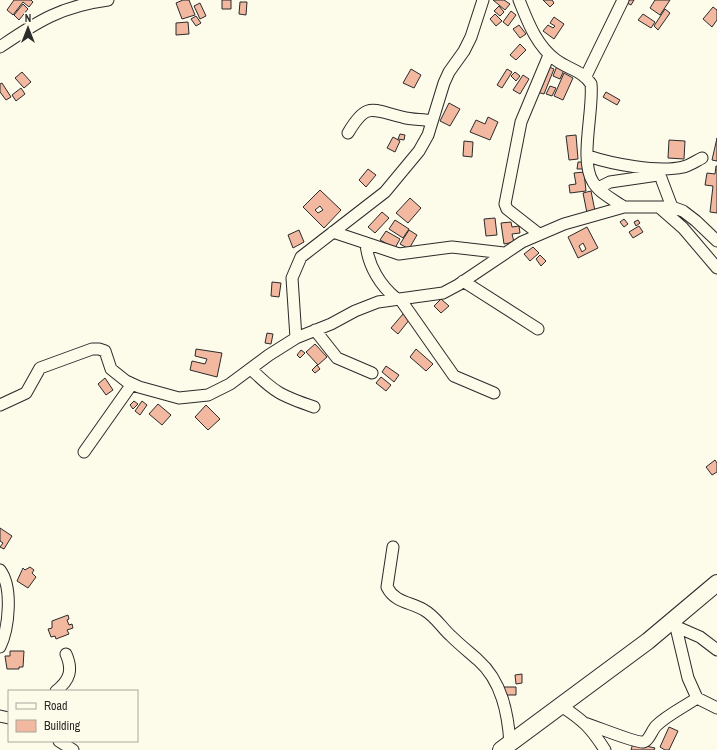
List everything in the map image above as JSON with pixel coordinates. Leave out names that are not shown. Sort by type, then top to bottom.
[{"type":"highway","points":[[506,747],[676,623],[717,582]]},
{"type":"street","points":[[0,47],[42,19],[53,14],[68,8],[108,0]]},
{"type":"street","points":[[296,338],[292,278],[301,257],[385,192],[409,165],[428,135],[444,83],[471,37],[482,0]]},
{"type":"street","points":[[519,0],[534,34],[544,50],[556,60],[586,76],[591,84],[592,91],[588,156],[592,182],[624,207]]},
{"type":"street","points":[[586,76],[623,0]]},
{"type":"street","points":[[539,234],[507,209],[505,204],[521,122],[549,55]]},
{"type":"street","points":[[348,133],[358,118],[368,111],[374,110],[385,111],[406,118],[432,121]]},
{"type":"street","points":[[588,156],[620,165],[656,168],[684,167],[702,158]]},
{"type":"street","points":[[598,188],[610,182],[658,175],[661,178],[672,207]]},
{"type":"street","points":[[0,405],[26,393],[40,368],[92,349],[100,349],[105,351],[111,369],[119,377],[132,384],[163,395],[179,398],[193,398],[208,395],[221,390],[296,338],[378,302],[443,293],[504,254],[539,234],[564,224],[624,207],[672,207],[683,211],[696,221],[717,242]]},
{"type":"street","points":[[659,207],[683,228],[717,268]]},
{"type":"street","points":[[333,232],[399,254],[452,246],[504,254]]},
{"type":"street","points":[[366,244],[367,255],[380,280],[388,292],[398,299],[454,376],[494,393]]},
{"type":"street","points":[[463,281],[538,329]]},
{"type":"street","points":[[315,330],[337,358],[372,373]]},
{"type":"street","points":[[251,369],[276,392],[286,398],[314,406]]},
{"type":"street","points":[[84,452],[132,384]]},
{"type":"street","points":[[393,547],[387,587],[390,593],[399,601],[423,610],[432,616],[488,672],[506,706],[506,747]]},
{"type":"street","points":[[0,570],[4,576],[8,593],[5,632],[0,647]]},
{"type":"street","points":[[676,623],[715,644]]},
{"type":"street","points":[[676,623],[688,678],[697,698],[717,708]]},
{"type":"street","points":[[57,690],[70,676],[70,664],[66,654]]},
{"type":"street","points":[[584,723],[632,740],[643,742],[647,740],[661,722],[697,698]]},
{"type":"street","points":[[561,706],[595,733],[605,750]]},
{"type":"street","points":[[61,742],[73,750]]},
{"type":"building","points":[[14,0],[31,0],[33,2],[29,7],[23,2],[13,15],[7,10]]},
{"type":"building","points":[[183,0],[189,0],[195,15],[182,19],[176,3]]},
{"type":"building","points":[[222,0],[231,0],[231,9],[222,9]]},
{"type":"building","points":[[493,0],[504,0],[510,4],[505,10]]},
{"type":"building","points":[[543,0],[552,0],[554,3],[550,7]]},
{"type":"building","points":[[629,0],[634,0],[631,5],[627,3]]},
{"type":"building","points":[[655,0],[670,0],[660,15],[650,8]]},
{"type":"building","points":[[240,2],[247,2],[246,15],[239,14]]},
{"type":"building","points":[[200,3],[206,16],[200,19],[194,6]]},
{"type":"building","points":[[23,4],[28,9],[19,20],[14,15]]},
{"type":"building","points":[[499,6],[504,12],[500,16],[494,11]]},
{"type":"building","points":[[713,7],[717,10],[717,20],[712,27],[703,19]]},
{"type":"building","points":[[665,9],[670,13],[658,30],[654,26]]},
{"type":"building","points":[[511,11],[516,15],[508,26],[503,22]]},
{"type":"building","points":[[495,14],[502,21],[496,26],[490,19]]},
{"type":"building","points":[[643,14],[655,22],[651,28],[638,20]]},
{"type":"building","points":[[196,16],[201,23],[196,26],[191,19]]},
{"type":"building","points":[[554,17],[564,24],[554,39],[543,31],[548,25],[553,28],[555,26],[550,23]]},
{"type":"building","points":[[188,22],[189,34],[176,35],[176,23]]},
{"type":"building","points":[[519,25],[526,34],[520,38],[513,29]]},
{"type":"building","points":[[520,44],[526,50],[516,60],[510,55]]},
{"type":"building","points":[[547,66],[554,69],[544,94],[537,92]]},
{"type":"building","points":[[557,66],[564,70],[560,79],[553,76]]},
{"type":"building","points":[[411,69],[421,75],[414,88],[403,83]]},
{"type":"building","points":[[507,69],[512,72],[502,88],[497,85]]},
{"type":"building","points":[[22,72],[31,82],[24,88],[15,78]]},
{"type":"building","points":[[515,72],[520,76],[516,81],[511,76]]},
{"type":"building","points":[[564,73],[573,78],[563,100],[554,96]]},
{"type":"building","points":[[523,75],[529,79],[520,94],[513,90]]},
{"type":"building","points":[[2,83],[11,97],[6,100],[0,92],[0,84]]},
{"type":"building","points":[[550,86],[556,88],[552,96],[546,94]]},
{"type":"building","points":[[21,88],[25,94],[16,101],[12,95]]},
{"type":"building","points":[[606,92],[620,100],[617,105],[603,97]]},
{"type":"building","points":[[449,103],[460,109],[450,126],[440,121]]},
{"type":"building","points":[[488,117],[498,122],[490,140],[470,132],[476,120],[485,124]]},
{"type":"building","points":[[400,134],[405,135],[404,140],[398,139]]},
{"type":"building","points":[[576,135],[578,159],[569,160],[566,136]]},
{"type":"building","points":[[393,137],[400,141],[395,152],[387,148]]},
{"type":"building","points":[[717,138],[717,161],[712,160]]},
{"type":"building","points":[[669,140],[685,141],[684,159],[668,158]]},
{"type":"building","points":[[464,141],[473,142],[472,157],[463,156]]},
{"type":"building","points":[[578,162],[583,162],[583,169],[577,169]]},
{"type":"building","points":[[716,166],[717,213],[710,212],[713,186],[705,185],[707,173],[715,174]]},
{"type":"building","points":[[368,169],[376,175],[366,187],[359,180]]},
{"type":"building","points":[[584,172],[586,191],[570,193],[569,185],[576,184],[574,173]]},
{"type":"building","points":[[320,190],[341,210],[324,228],[303,207]],"holes":[[[320,206],[323,210],[318,213],[315,210]]]},
{"type":"building","points":[[591,191],[595,211],[587,213],[583,193]]},
{"type":"building","points":[[410,198],[421,208],[408,223],[396,213]]},
{"type":"building","points":[[382,212],[389,218],[375,233],[368,227]]},
{"type":"building","points":[[495,218],[497,235],[486,236],[484,219]]},
{"type":"building","points":[[624,219],[628,224],[624,227],[620,222]]},
{"type":"building","points":[[395,220],[409,229],[403,238],[389,229]]},
{"type":"building","points":[[638,220],[640,223],[636,226],[634,222]]},
{"type":"building","points":[[511,222],[512,227],[519,226],[520,233],[512,234],[514,242],[504,244],[501,223]]},
{"type":"building","points":[[639,226],[643,232],[633,238],[629,232]]},
{"type":"building","points":[[587,227],[598,248],[578,258],[568,237]],"holes":[[[583,243],[586,249],[582,252],[579,246]]]},
{"type":"building","points":[[299,230],[304,242],[293,248],[288,235]]},
{"type":"building","points":[[409,230],[417,235],[409,249],[400,244]]},
{"type":"building","points":[[386,231],[400,239],[395,248],[380,240]]},
{"type":"building","points":[[533,247],[539,253],[530,261],[524,254]]},
{"type":"building","points":[[540,255],[546,261],[541,266],[536,259]]},
{"type":"building","points":[[272,282],[281,283],[279,297],[271,296]]},
{"type":"building","points":[[441,299],[449,306],[441,313],[434,306]]},
{"type":"building","points":[[403,314],[410,319],[398,334],[391,328]]},
{"type":"building","points":[[267,333],[273,334],[271,344],[265,343]]},
{"type":"building","points":[[315,344],[327,357],[318,365],[306,352]]},
{"type":"building","points":[[196,349],[222,353],[217,377],[190,370],[192,361],[205,364],[207,359],[195,356]]},
{"type":"building","points":[[416,349],[433,364],[426,371],[410,357]]},
{"type":"building","points":[[301,350],[305,353],[300,358],[297,355]]},
{"type":"building","points":[[317,365],[320,369],[315,373],[312,370]]},
{"type":"building","points":[[386,366],[399,375],[394,382],[382,372]]},
{"type":"building","points":[[381,377],[391,385],[386,391],[376,383]]},
{"type":"building","points":[[105,378],[113,390],[106,395],[98,384]]},
{"type":"building","points":[[134,401],[138,404],[133,409],[130,405]]},
{"type":"building","points":[[142,401],[147,405],[140,415],[135,411]]},
{"type":"building","points":[[158,404],[171,415],[162,425],[149,414]]},
{"type":"building","points":[[206,405],[220,419],[208,430],[195,417]]},
{"type":"building","points":[[715,460],[717,463],[717,472],[712,475],[706,467]]},
{"type":"building","points":[[0,528],[12,536],[4,549],[0,547],[3,543],[0,541]]},
{"type":"building","points":[[30,567],[34,570],[32,573],[36,577],[28,588],[17,581],[23,568],[25,570]]},
{"type":"building","points":[[68,615],[69,619],[67,620],[69,625],[72,624],[73,628],[67,630],[69,634],[56,639],[55,636],[51,637],[48,629],[52,628],[52,621]]},
{"type":"building","points":[[10,651],[24,651],[23,667],[19,667],[19,669],[7,669],[5,656],[10,656]]},
{"type":"building","points":[[522,674],[522,683],[516,684],[515,675]]},
{"type":"building","points":[[504,687],[516,687],[516,695],[504,695]]},
{"type":"building","points":[[669,727],[678,731],[669,750],[665,750],[660,747]]},
{"type":"building","points":[[633,743],[655,748],[654,750],[631,750]]}]
